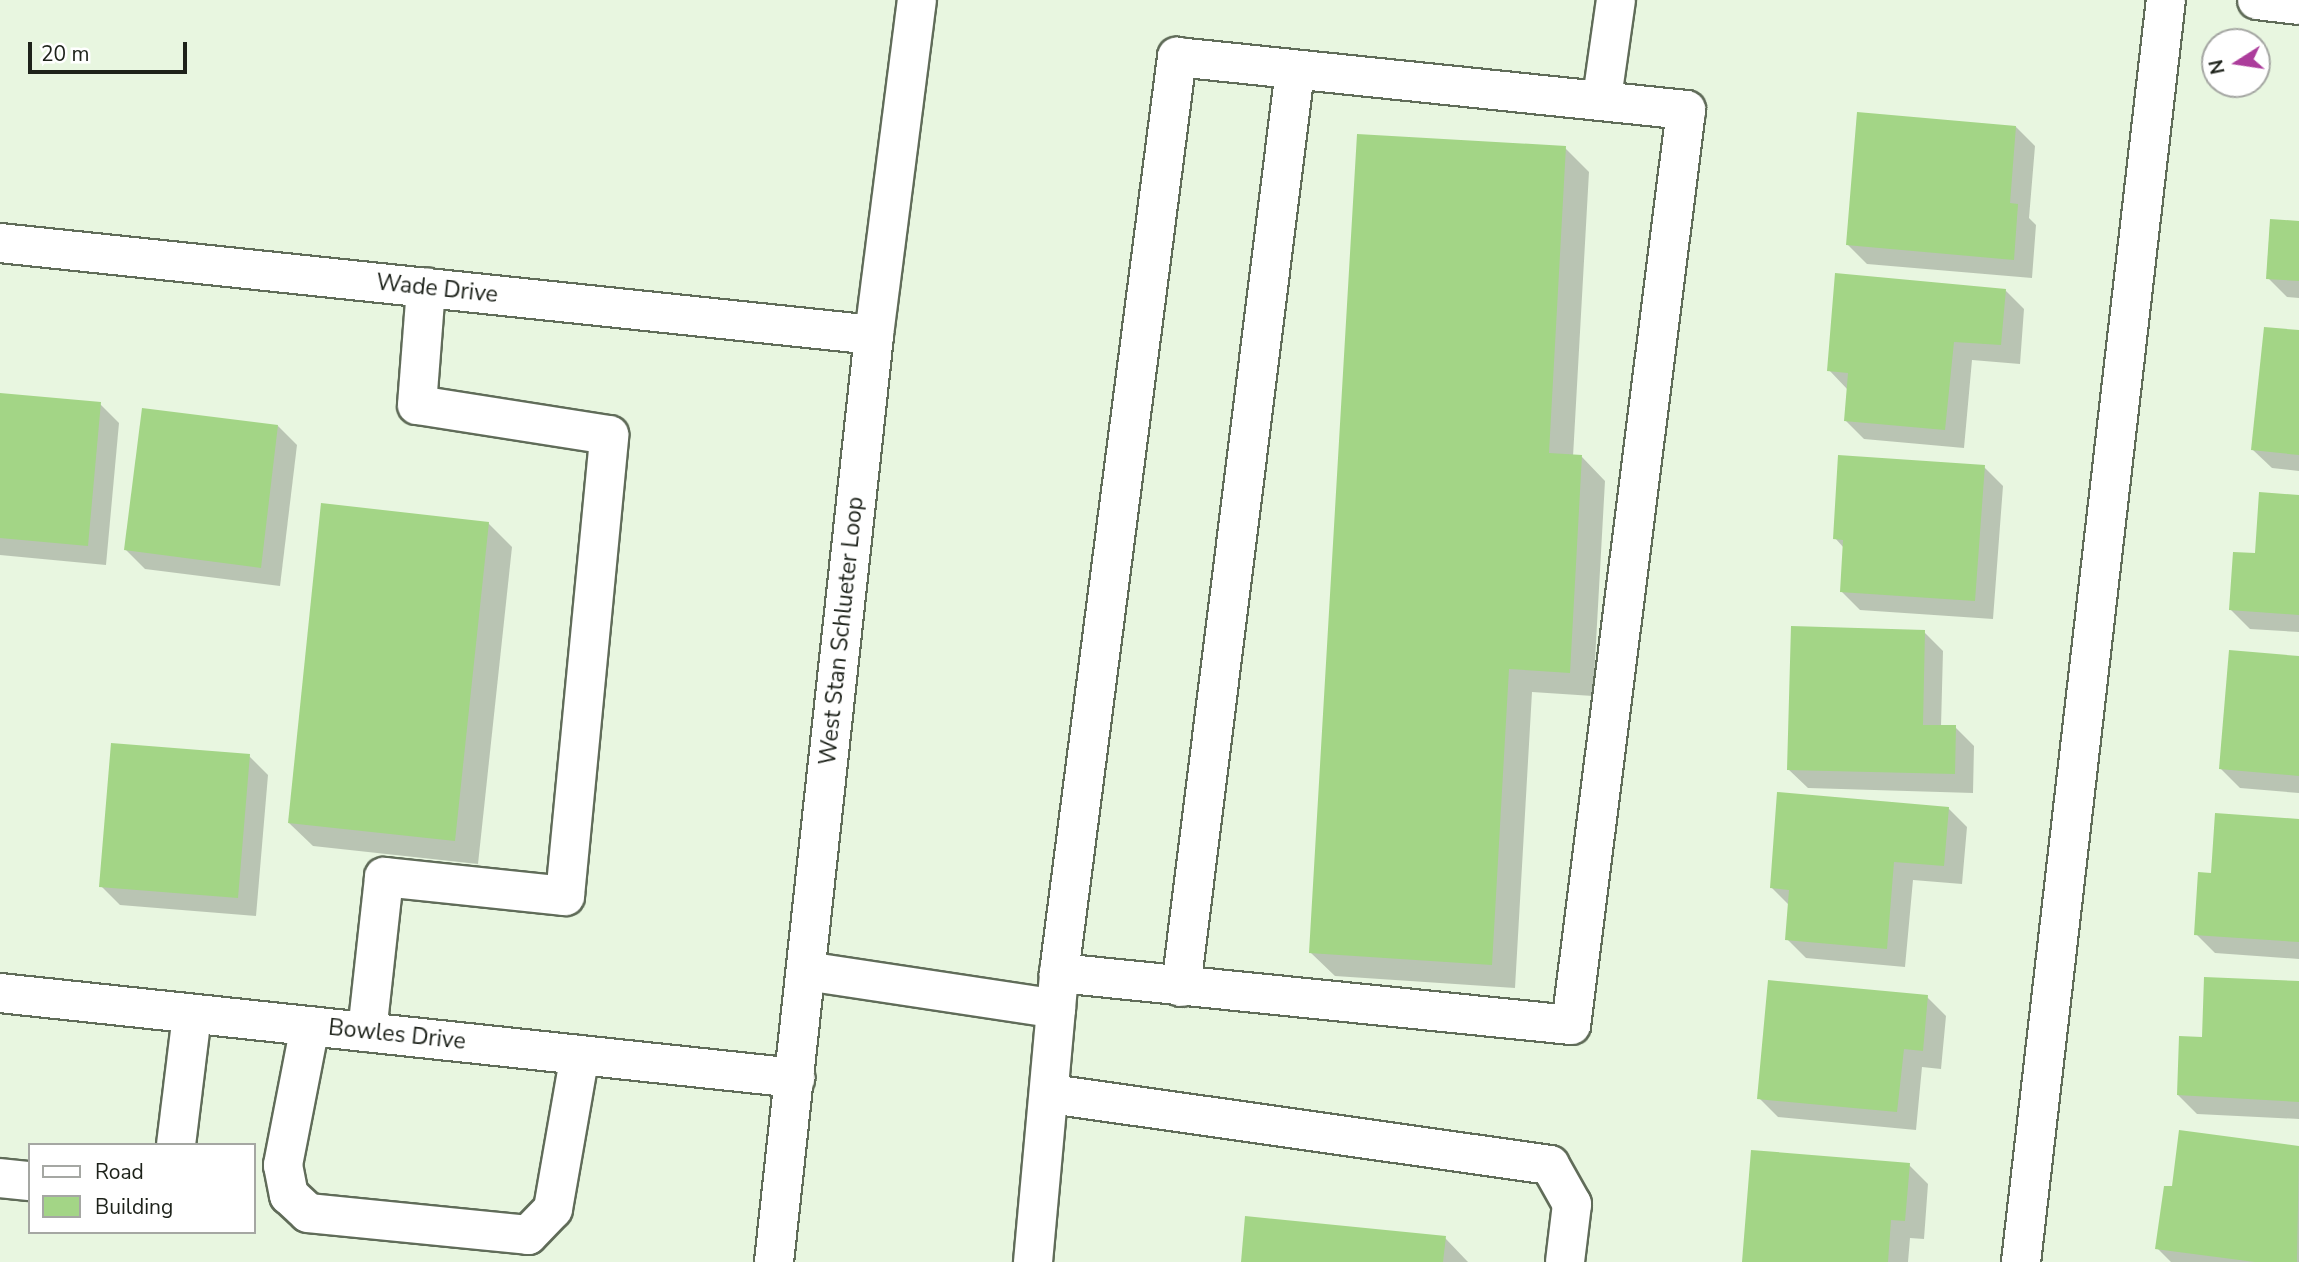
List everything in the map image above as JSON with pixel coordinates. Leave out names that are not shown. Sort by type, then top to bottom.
[{"type":"street","name":"West Stan Schlueter Loop","points":[[774,1262],[874,334],[917,0]]},
{"type":"street","points":[[1602,98],[1616,0]]},
{"type":"street","points":[[2021,1262],[2166,0]]},
{"type":"street","points":[[2257,0],[2299,5]]},
{"type":"street","points":[[806,971],[1057,991],[1181,987],[1571,1024],[1686,110],[1602,98],[1177,57],[1057,991],[1051,1094],[1033,1262]]},
{"type":"street","points":[[1181,987],[1295,69]]},
{"type":"street","name":"Wade Drive","points":[[0,243],[874,334]]},
{"type":"street","points":[[367,1031],[384,877],[565,896],[609,435],[417,405],[426,287]]},
{"type":"street","name":"Bowles Drive","points":[[0,993],[794,1077]]},
{"type":"street","points":[[176,1143],[192,1014]]},
{"type":"street","points":[[310,1026],[283,1165],[289,1195],[308,1213],[528,1236],[553,1209],[580,1055]]},
{"type":"street","points":[[1051,1094],[1550,1165],[1572,1204],[1565,1262]]},
{"type":"street","points":[[0,1178],[28,1181]]},
{"type":"building","points":[[1857,112],[2016,126],[2010,203],[2018,204],[2014,260],[1846,245]]},
{"type":"building","points":[[1357,134],[1566,146],[1549,453],[1582,455],[1570,673],[1509,669],[1492,965],[1309,953]]},
{"type":"building","points":[[2270,219],[2299,221],[2299,281],[2266,279]]},
{"type":"building","points":[[1835,273],[2006,289],[2001,345],[1954,342],[1945,430],[1844,421],[1848,373],[1827,371]]},
{"type":"building","points":[[2264,327],[2299,330],[2299,455],[2251,450]]},
{"type":"building","points":[[0,393],[101,402],[88,546],[0,538]]},
{"type":"building","points":[[142,408],[278,425],[261,568],[124,550]]},
{"type":"building","points":[[1838,455],[1985,465],[1975,601],[1840,592],[1843,540],[1833,539]]},
{"type":"building","points":[[2259,492],[2299,495],[2299,615],[2229,610],[2233,552],[2255,553]]},
{"type":"building","points":[[321,503],[489,522],[455,841],[288,823]]},
{"type":"building","points":[[1791,626],[1925,630],[1923,725],[1956,725],[1955,774],[1787,770]]},
{"type":"building","points":[[2229,650],[2299,656],[2299,776],[2219,769]]},
{"type":"building","points":[[111,743],[250,754],[238,898],[99,887]]},
{"type":"building","points":[[1777,792],[1949,807],[1944,866],[1894,862],[1887,949],[1785,940],[1789,890],[1770,888]]},
{"type":"building","points":[[2215,813],[2299,819],[2299,942],[2194,935],[2198,872],[2211,873]]},
{"type":"building","points":[[2204,977],[2299,981],[2299,1102],[2177,1095],[2179,1036],[2202,1037]]},
{"type":"building","points":[[1768,980],[1928,995],[1923,1051],[1904,1049],[1897,1112],[1757,1099]]},
{"type":"building","points":[[2179,1130],[2299,1146],[2297,1262],[2255,1262],[2155,1249],[2164,1186],[2172,1186]]},
{"type":"building","points":[[1751,1150],[1910,1163],[1905,1221],[1891,1220],[1888,1262],[1742,1262]]},
{"type":"building","points":[[1245,1216],[1446,1236],[1443,1262],[1241,1262]]}]
